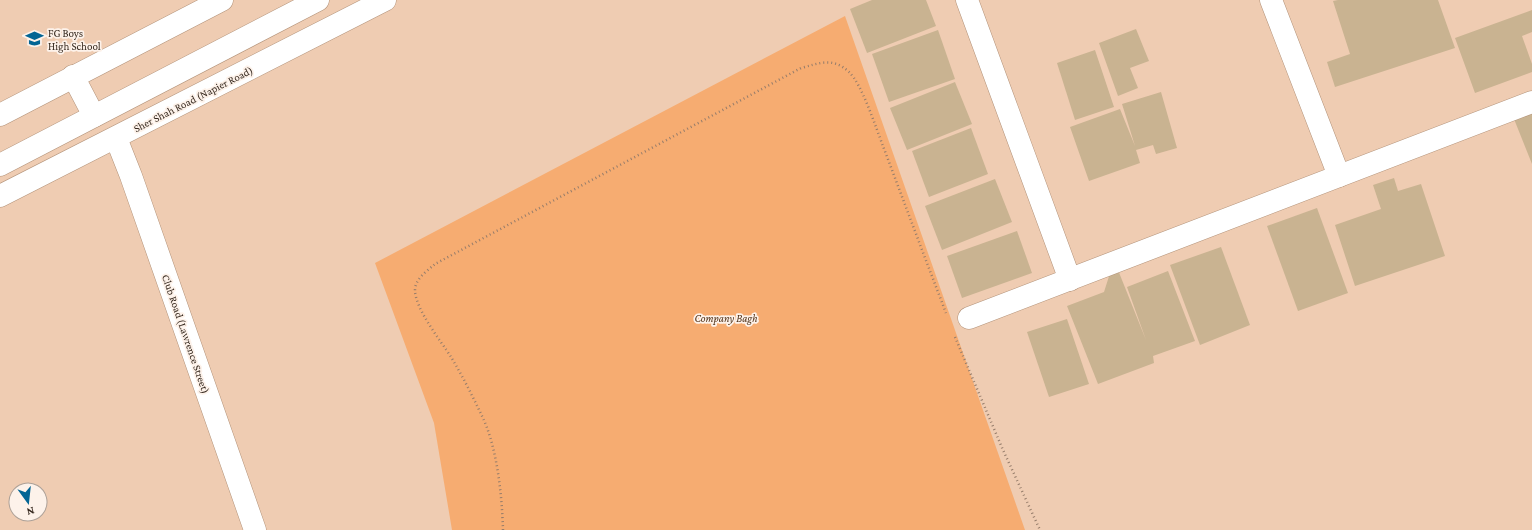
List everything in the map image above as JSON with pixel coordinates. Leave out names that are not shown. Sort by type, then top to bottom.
[{"type":"street","points":[[0,115],[222,0]]},
{"type":"street","points":[[0,165],[318,0]]},
{"type":"street","name":"Sher Shah Road (Napier Road)","points":[[0,196],[385,0]]},
{"type":"street","points":[[967,0],[1070,280]]},
{"type":"street","points":[[1271,0],[1339,176]]},
{"type":"street","points":[[73,76],[94,116]]},
{"type":"street","points":[[959,319],[1070,280],[1532,102]]},
{"type":"street","name":"Club Road (Lawrence Street)","points":[[116,138],[132,176],[255,530]]},
{"type":"path","points":[[503,530],[503,512],[495,455],[482,415],[451,357],[426,320],[415,290],[420,277],[435,264],[801,68],[821,62],[836,63],[850,72],[858,85],[959,319]]},
{"type":"path","points":[[955,335],[1003,450],[1040,530]]},
{"type":"green space","name":"Company Bagh","points":[[845,16],[1025,530],[452,530],[434,423],[375,263]]},
{"type":"building","points":[[872,0],[926,0],[936,26],[867,53],[850,9]]},
{"type":"building","points":[[1438,0],[1455,48],[1335,87],[1327,62],[1350,54],[1333,1]]},
{"type":"building","points":[[1532,10],[1532,32],[1522,36],[1532,64],[1532,72],[1475,93],[1455,38]]},
{"type":"building","points":[[1136,29],[1149,61],[1130,68],[1138,88],[1118,96],[1099,43]]},
{"type":"building","points":[[938,30],[955,79],[889,102],[872,54]]},
{"type":"building","points":[[1095,50],[1114,107],[1075,120],[1057,63]]},
{"type":"building","points":[[955,82],[972,124],[907,150],[890,108]]},
{"type":"building","points":[[1161,92],[1177,148],[1156,154],[1153,145],[1136,150],[1140,163],[1089,181],[1070,127],[1120,109],[1135,146],[1122,104]]},
{"type":"building","points":[[1532,112],[1532,164],[1514,119]]},
{"type":"building","points":[[971,128],[988,174],[929,197],[912,151]]},
{"type":"building","points":[[1394,178],[1398,191],[1421,184],[1445,256],[1355,286],[1335,225],[1381,209],[1373,185]]},
{"type":"building","points":[[995,179],[1012,222],[942,250],[925,206]]},
{"type":"building","points":[[1317,208],[1348,293],[1298,311],[1267,226]]},
{"type":"building","points":[[1017,231],[1032,273],[962,298],[947,256]]},
{"type":"building","points":[[1221,247],[1250,325],[1200,345],[1170,265]]},
{"type":"building","points":[[1111,270],[1118,270],[1146,340],[1127,287],[1168,271],[1195,341],[1153,356],[1154,363],[1098,384],[1067,306],[1104,292]]},
{"type":"building","points":[[1067,319],[1089,384],[1049,397],[1027,332]]},
{"type":"place","name":"FG Boys High School","points":[[35,39]]}]
